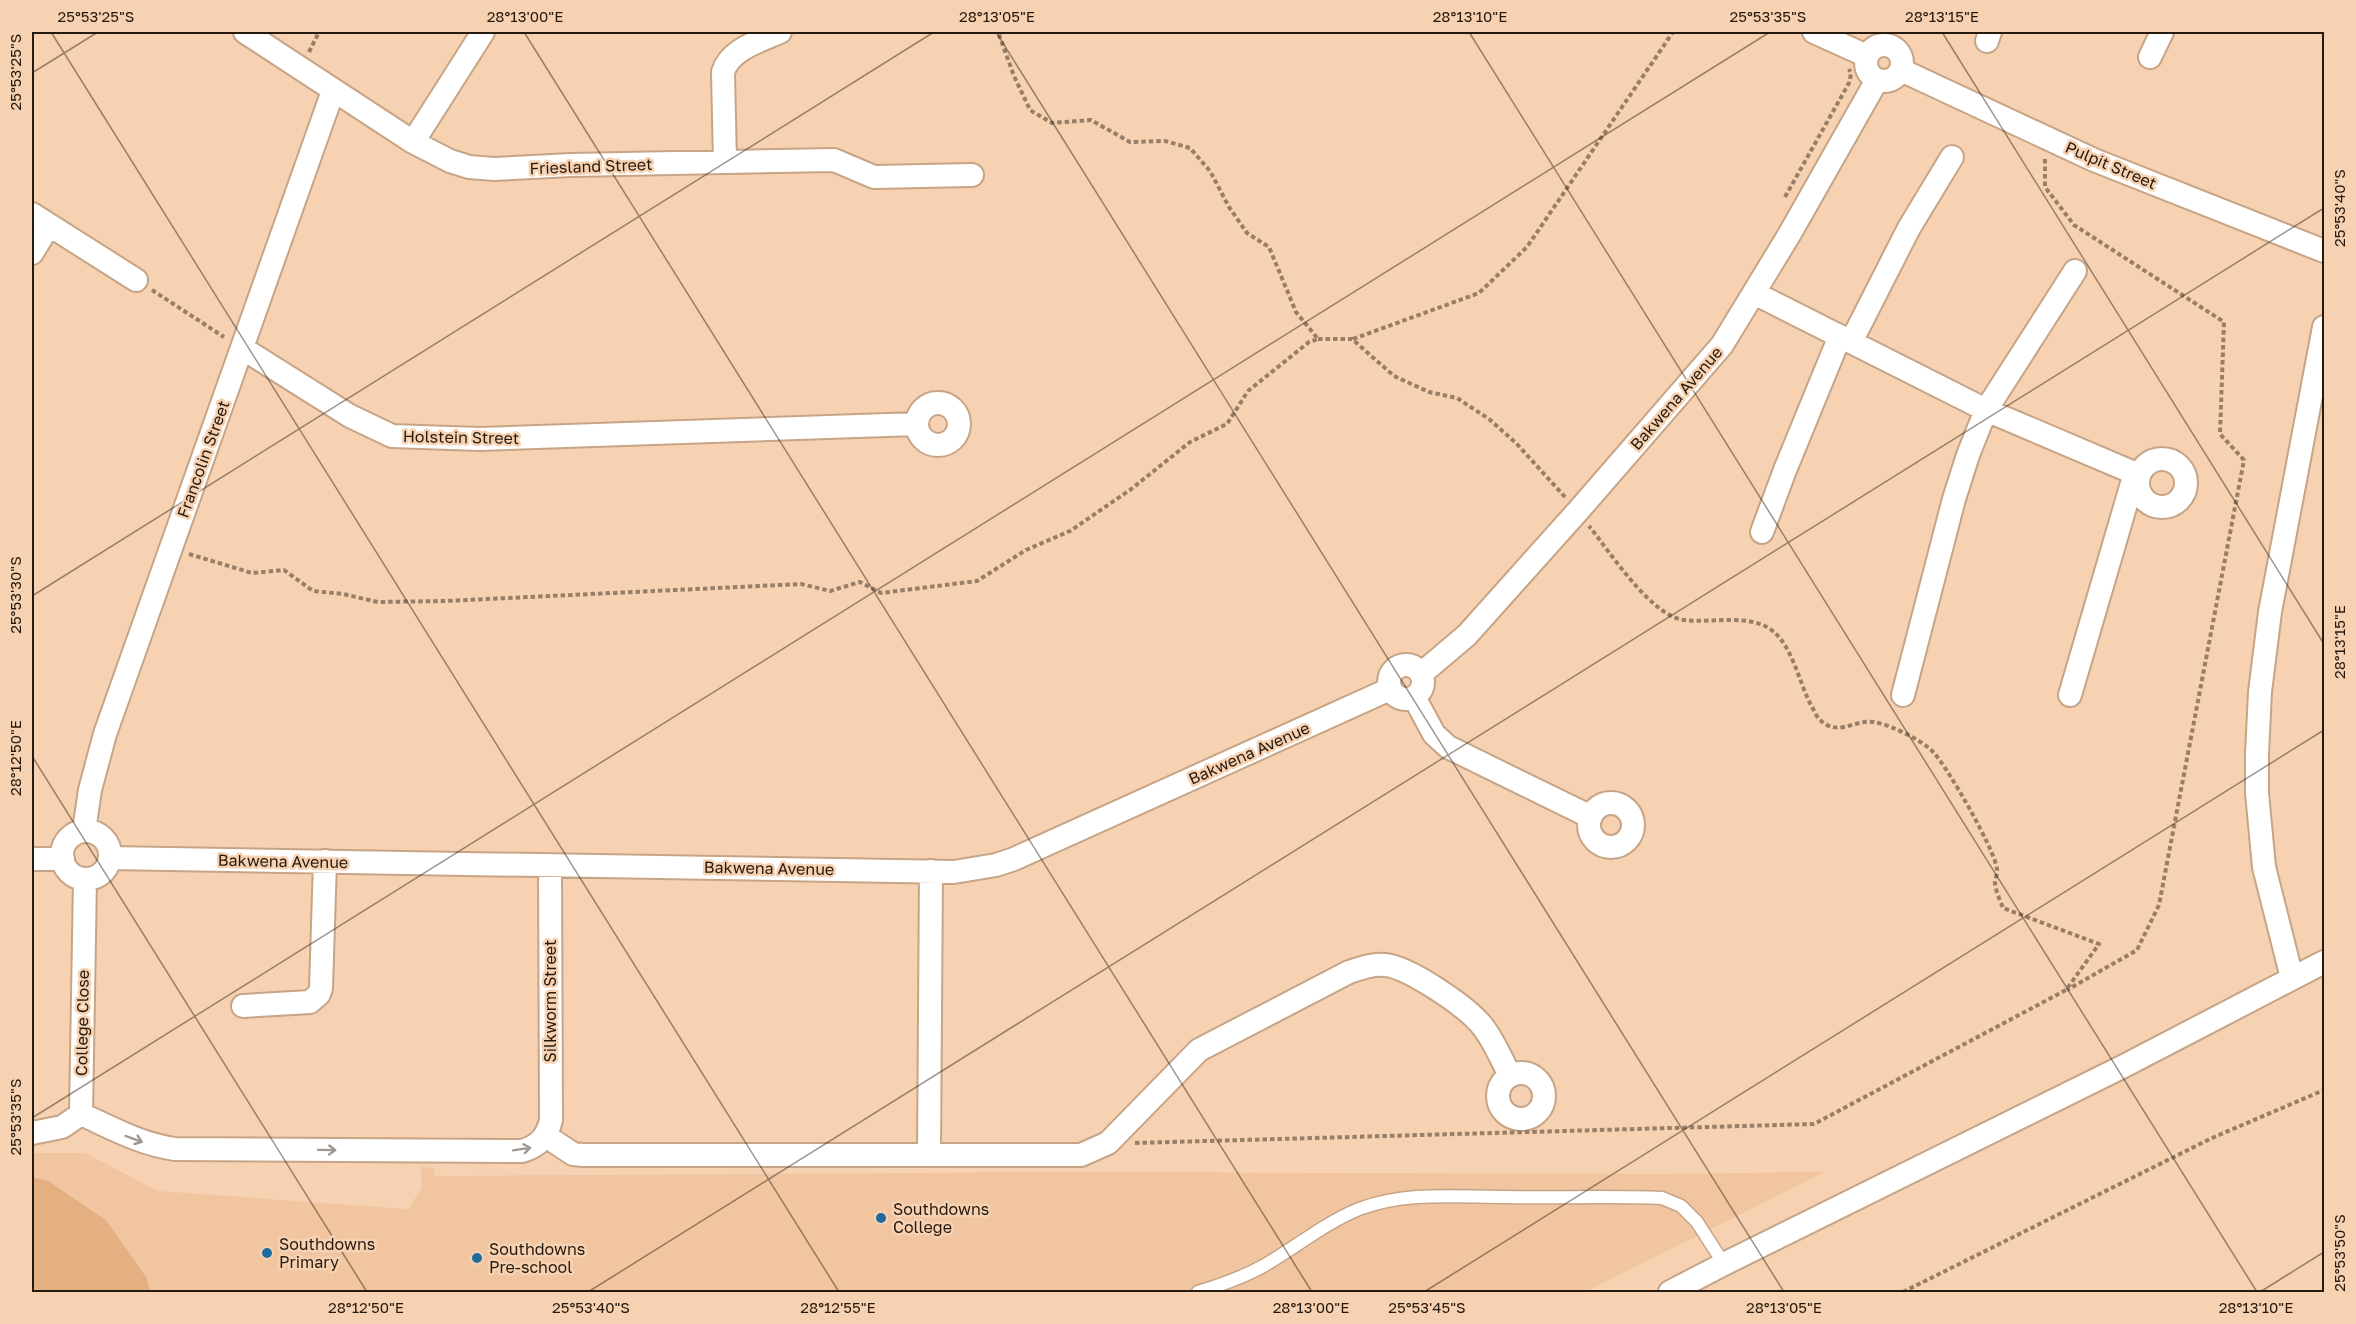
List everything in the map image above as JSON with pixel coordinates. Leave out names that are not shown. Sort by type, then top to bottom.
[{"type":"street","name":"Friesland Street","points":[[245,32],[413,141],[450,161],[469,167],[494,169],[571,165],[834,160],[874,177],[972,175]]},
{"type":"street","points":[[413,141],[483,32]]},
{"type":"street","points":[[725,162],[723,72],[725,66],[733,55],[780,32]]},
{"type":"street","points":[[1814,32],[1870,49],[1891,46],[1899,52],[1902,61],[1901,70],[1891,80],[1877,80],[1867,70],[1870,49]]},
{"type":"street","points":[[2151,57],[2162,32]]},
{"type":"street","name":"Pulpit Street","points":[[1901,70],[2104,164],[2325,251]]},
{"type":"street","name":"Bakwena Avenue","points":[[1421,674],[1467,635],[1571,503],[1722,345],[1877,80]]},
{"type":"street","name":"Francolin Street","points":[[84,831],[90,790],[105,734],[333,91]]},
{"type":"street","points":[[1762,532],[1785,470],[1846,339],[1952,157]]},
{"type":"street","points":[[32,253],[40,220],[136,280]]},
{"type":"street","points":[[1903,695],[1954,499],[1986,410],[2075,271]]},
{"type":"street","points":[[1754,293],[1986,410],[2137,474],[2070,695]]},
{"type":"street","points":[[2292,978],[2264,867],[2257,793],[2260,692],[2270,612],[2325,327]]},
{"type":"street","name":"Holstein Street","points":[[242,348],[350,416],[392,436],[479,439],[917,424]]},
{"type":"street","points":[[1409,665],[1421,674],[1422,687],[1414,697],[1401,698],[1390,690],[1389,678],[1396,667],[1409,665]]},
{"type":"street","name":"Bakwena Avenue","points":[[110,858],[931,872],[978,869],[1014,859],[1390,690]]},
{"type":"street","points":[[1414,697],[1434,734],[1448,747],[1591,817]]},
{"type":"street","points":[[84,831],[91,831],[102,837],[109,848],[110,858],[103,872],[85,879],[73,875],[63,859],[68,840],[78,832],[84,831]]},
{"type":"street","points":[[32,859],[63,859]]},
{"type":"street","points":[[243,1006],[310,1002],[319,994],[325,861]]},
{"type":"street","name":"Silkworm Street","points":[[546,1136],[551,1120],[550,865]]},
{"type":"street","points":[[929,1155],[931,872]]},
{"type":"street","name":"College Close","points":[[81,1114],[85,879]]},
{"type":"street","points":[[1670,1293],[2124,1066],[2325,962]]},
{"type":"street","points":[[32,1133],[62,1127],[81,1114],[134,1140],[175,1149],[522,1151],[535,1146],[546,1136],[573,1154],[583,1155],[1081,1155],[1108,1143],[1199,1050],[1349,972],[1371,965],[1386,965],[1413,973],[1471,1015],[1487,1032],[1510,1076]]},
{"type":"lane","points":[[1198,1293],[1237,1279],[1265,1265],[1331,1223],[1357,1210],[1403,1197],[1662,1198],[1681,1206],[1697,1222],[1724,1264]]},
{"type":"path","points":[[1318,339],[1352,339],[1479,294],[1527,247],[1673,32]]},
{"type":"path","points":[[1783,201],[1849,83],[1851,74],[1870,49]]},
{"type":"path","points":[[1108,1143],[1814,1124],[2138,950],[2159,905],[2244,460],[2220,434],[2224,322],[2074,225],[2045,187],[2046,137]]},
{"type":"path","points":[[136,280],[242,348]]},
{"type":"path","points":[[1352,339],[1394,376],[1429,392],[1457,398],[1489,419],[1516,443],[1571,503],[1659,610],[1681,620],[1748,621],[1766,627],[1784,641],[1802,690],[1819,718],[1832,727],[1846,729],[1861,723],[1873,722],[1924,744],[1934,752],[1985,838],[1997,868],[1995,884],[2003,908],[2099,944],[2066,990]]},
{"type":"path","points":[[1570,488],[1571,503]]},
{"type":"path","points":[[1904,1293],[2212,1138],[2325,1090]]},
{"type":"shaded area","name":"Southdowns College","points":[[32,1153],[85,1153],[158,1191],[408,1209],[422,1188],[421,1167],[433,1168],[435,1176],[1077,1172],[1661,1174],[1825,1172],[1585,1292],[32,1292]]},
{"type":"shaded area","points":[[32,1177],[48,1181],[106,1220],[146,1277],[150,1292],[32,1292]]},
{"type":"place","name":"Southdowns College","points":[[881,1218]]},
{"type":"place","name":"Southdowns Primary","points":[[267,1253]]},
{"type":"place","name":"Southdowns Pre-school","points":[[477,1258]]}]
